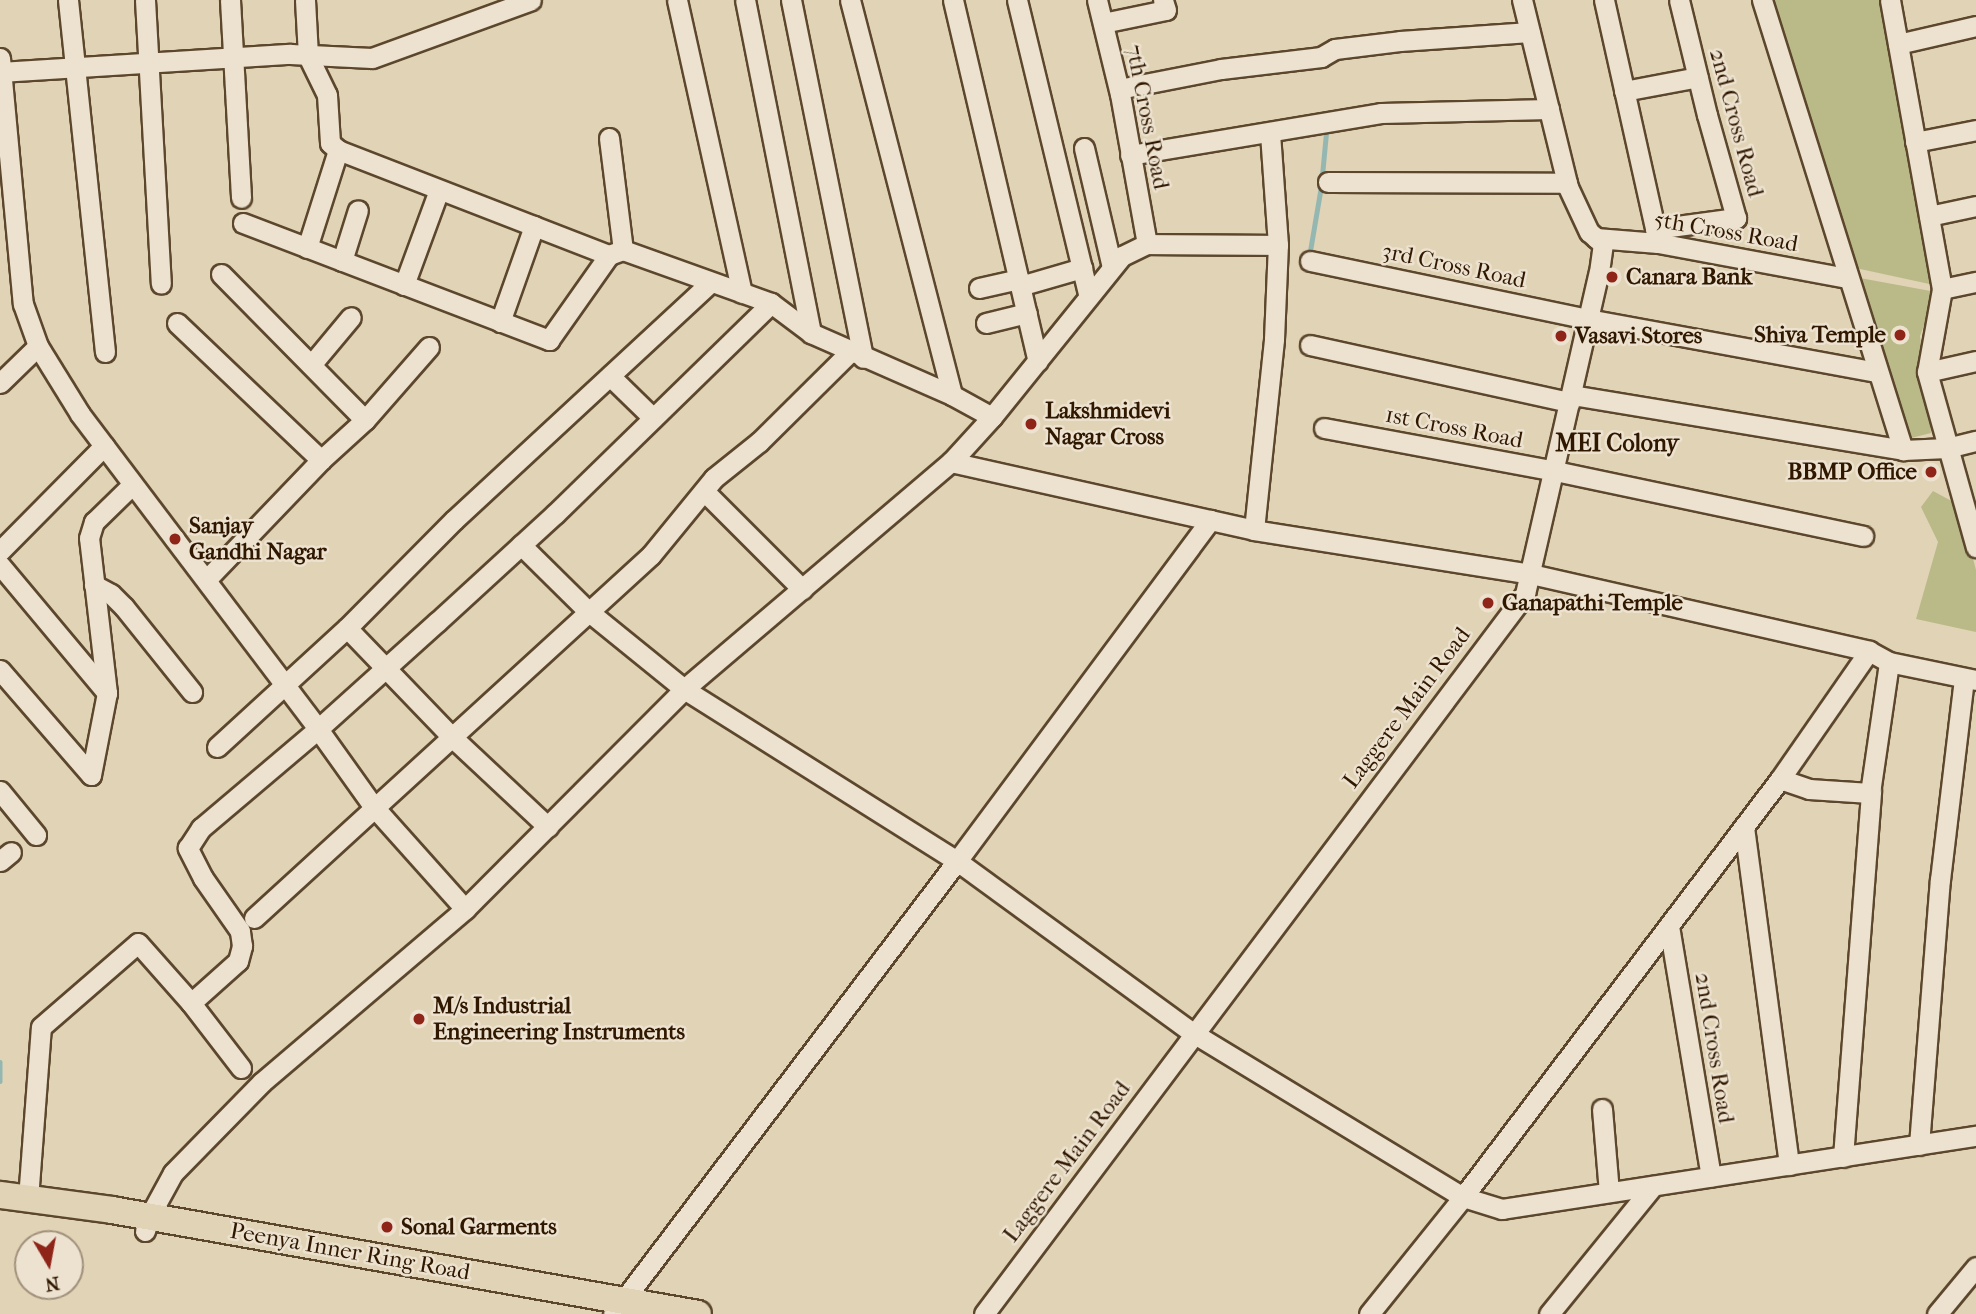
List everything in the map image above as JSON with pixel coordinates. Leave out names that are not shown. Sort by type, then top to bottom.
[{"type":"main road","name":"Peenya Inner Ring Road","points":[[0,1195],[618,1310],[698,1314]]},
{"type":"main road","name":"Peenya Inner Ring Road","points":[[0,1212],[147,1224]]},
{"type":"street","points":[[68,0],[105,352]]},
{"type":"street","points":[[145,0],[161,284]]},
{"type":"street","points":[[230,0],[241,198]]},
{"type":"street","points":[[305,0],[309,56],[327,95],[330,143],[338,150],[534,226],[771,303],[811,333],[992,416]]},
{"type":"street","points":[[465,909],[373,806],[318,729],[80,415],[38,346],[23,304],[8,237],[1,67],[74,68],[234,57],[372,58],[488,8],[531,0]]},
{"type":"street","points":[[677,0],[742,293]]},
{"type":"street","points":[[745,0],[811,333]]},
{"type":"street","points":[[791,0],[857,355]]},
{"type":"street","points":[[850,0],[951,395]]},
{"type":"street","points":[[953,0],[1038,361]]},
{"type":"street","points":[[1017,0],[1088,294]]},
{"type":"street","name":"7th Cross Road","points":[[1097,0],[1119,89],[1147,244]]},
{"type":"street","points":[[1103,23],[1166,10],[1163,0]]},
{"type":"street","name":"Laggere Main Road","points":[[984,1314],[1193,1032],[1525,594],[1555,471],[1603,244],[1589,232],[1567,183],[1522,0]]},
{"type":"street","points":[[1604,0],[1656,236]]},
{"type":"street","name":"2nd Cross Road","points":[[1656,236],[1736,218],[1679,0]]},
{"type":"street","points":[[1762,0],[1903,450]]},
{"type":"street","points":[[1890,0],[1942,289],[1927,372],[1975,543]]},
{"type":"street","points":[[1898,44],[1976,26]]},
{"type":"street","points":[[1119,89],[1221,69],[1321,57],[1335,49],[1400,41],[1530,32]]},
{"type":"street","points":[[1624,91],[1698,77]]},
{"type":"street","points":[[1130,155],[1270,134],[1381,113],[1549,109]]},
{"type":"street","points":[[1915,142],[1976,130]]},
{"type":"street","points":[[1254,530],[1274,339],[1278,245],[1270,134]]},
{"type":"street","points":[[243,223],[548,340],[616,253],[609,138]]},
{"type":"street","points":[[1084,148],[1112,267]]},
{"type":"street","points":[[307,248],[338,150]]},
{"type":"street","points":[[1328,182],[1567,183]]},
{"type":"street","points":[[404,285],[439,190]]},
{"type":"street","points":[[1929,216],[1976,206]]},
{"type":"street","points":[[342,261],[358,210]]},
{"type":"street","points":[[500,322],[534,226]]},
{"type":"street","name":"5th Cross Road","points":[[1596,238],[1656,236],[1847,278]]},
{"type":"street","points":[[147,1224],[173,1172],[262,1082],[465,909],[684,689],[951,462],[1038,361],[1088,294],[1122,256],[1147,244],[1278,245]]},
{"type":"street","name":"3rd Cross Road","points":[[1310,261],[1588,320],[1877,372]]},
{"type":"street","points":[[979,288],[1082,268]]},
{"type":"street","points":[[221,274],[365,420]]},
{"type":"street","points":[[1942,289],[1976,282]]},
{"type":"street","points":[[217,747],[347,628],[454,520],[710,283]]},
{"type":"street","points":[[191,1003],[238,961],[242,946],[240,932],[203,878],[188,848],[201,828],[318,729],[521,545],[771,303]]},
{"type":"street","points":[[986,323],[1027,313]]},
{"type":"street","points":[[311,365],[351,317]]},
{"type":"street","points":[[177,323],[321,460]]},
{"type":"street","points":[[1310,345],[1571,398],[1903,450],[1947,449],[1976,441]]},
{"type":"street","points":[[0,383],[38,346]]},
{"type":"street","points":[[205,580],[321,460],[365,420],[429,347]]},
{"type":"street","points":[[254,918],[373,806],[453,738],[651,555],[714,478],[759,443],[857,355]]},
{"type":"street","points":[[1927,372],[1976,361]]},
{"type":"street","points":[[610,376],[653,418]]},
{"type":"street","name":"1st Cross Road","points":[[1324,428],[1555,471],[1863,536]]},
{"type":"street","points":[[0,551],[104,446]]},
{"type":"street","points":[[951,462],[1254,530],[1531,574],[1869,651],[1889,662],[1970,679],[1940,880],[1919,1145]]},
{"type":"street","points":[[0,670],[91,775],[107,694],[89,538],[94,522],[133,484]]},
{"type":"street","points":[[704,491],[802,589]]},
{"type":"street","points":[[618,1310],[1210,520]]},
{"type":"street","points":[[521,545],[589,611],[684,689],[957,861],[1193,1032],[1464,1196],[1502,1209],[1976,1136]]},
{"type":"street","points":[[0,565],[107,694]]},
{"type":"street","points":[[93,586],[124,607],[192,692]]},
{"type":"street","points":[[347,628],[453,738],[548,827]]},
{"type":"street","points":[[1369,1314],[1464,1196],[1744,827],[1869,651]]},
{"type":"street","points":[[1843,1157],[1871,791],[1889,662]]},
{"type":"street","points":[[1780,779],[1810,789],[1871,791]]},
{"type":"street","points":[[0,791],[36,835]]},
{"type":"street","points":[[1744,827],[1788,1165]]},
{"type":"street","name":"2nd Cross Road","points":[[1669,926],[1711,1177]]},
{"type":"street","points":[[28,1199],[41,1027],[138,943],[191,1003],[241,1068]]},
{"type":"street","points":[[1602,1109],[1609,1192]]},
{"type":"street","points":[[1549,1314],[1653,1186]]},
{"type":"street","points":[[1948,1310],[1976,1267]]},
{"type":"green space","points":[[1770,0],[1880,0],[1934,285],[1851,267]]},
{"type":"green space","points":[[1860,278],[1936,292],[1920,336],[1931,433],[1903,440]]},
{"type":"green space","points":[[1933,491],[1959,505],[1976,570],[1976,632],[1916,619],[1938,542],[1921,507]]},
{"type":"waterway","points":[[1309,257],[1321,186],[1326,133]]},
{"type":"waterway","points":[[0,1062],[0,1081]]},
{"type":"place","name":"Canara Bank","points":[[1612,277]]},
{"type":"place","name":"Shiva Temple","points":[[1900,335]]},
{"type":"place","name":"Vasavi Stores","points":[[1561,336]]},
{"type":"place","name":"Lakshmidevi Nagar Cross","points":[[1031,424]]},
{"type":"place","name":"BBMP Office","points":[[1931,472]]},
{"type":"place","name":"Sanjay Gandhi Nagar","points":[[175,539]]},
{"type":"place","name":"Ganapathi Temple","points":[[1488,603]]},
{"type":"place","name":"M/s Industrial Engineering Instruments","points":[[419,1019]]},
{"type":"place","name":"Sonal Garments","points":[[387,1227]]},
{"type":"district","name":"MEI Colony","points":[[1617,444]]}]
